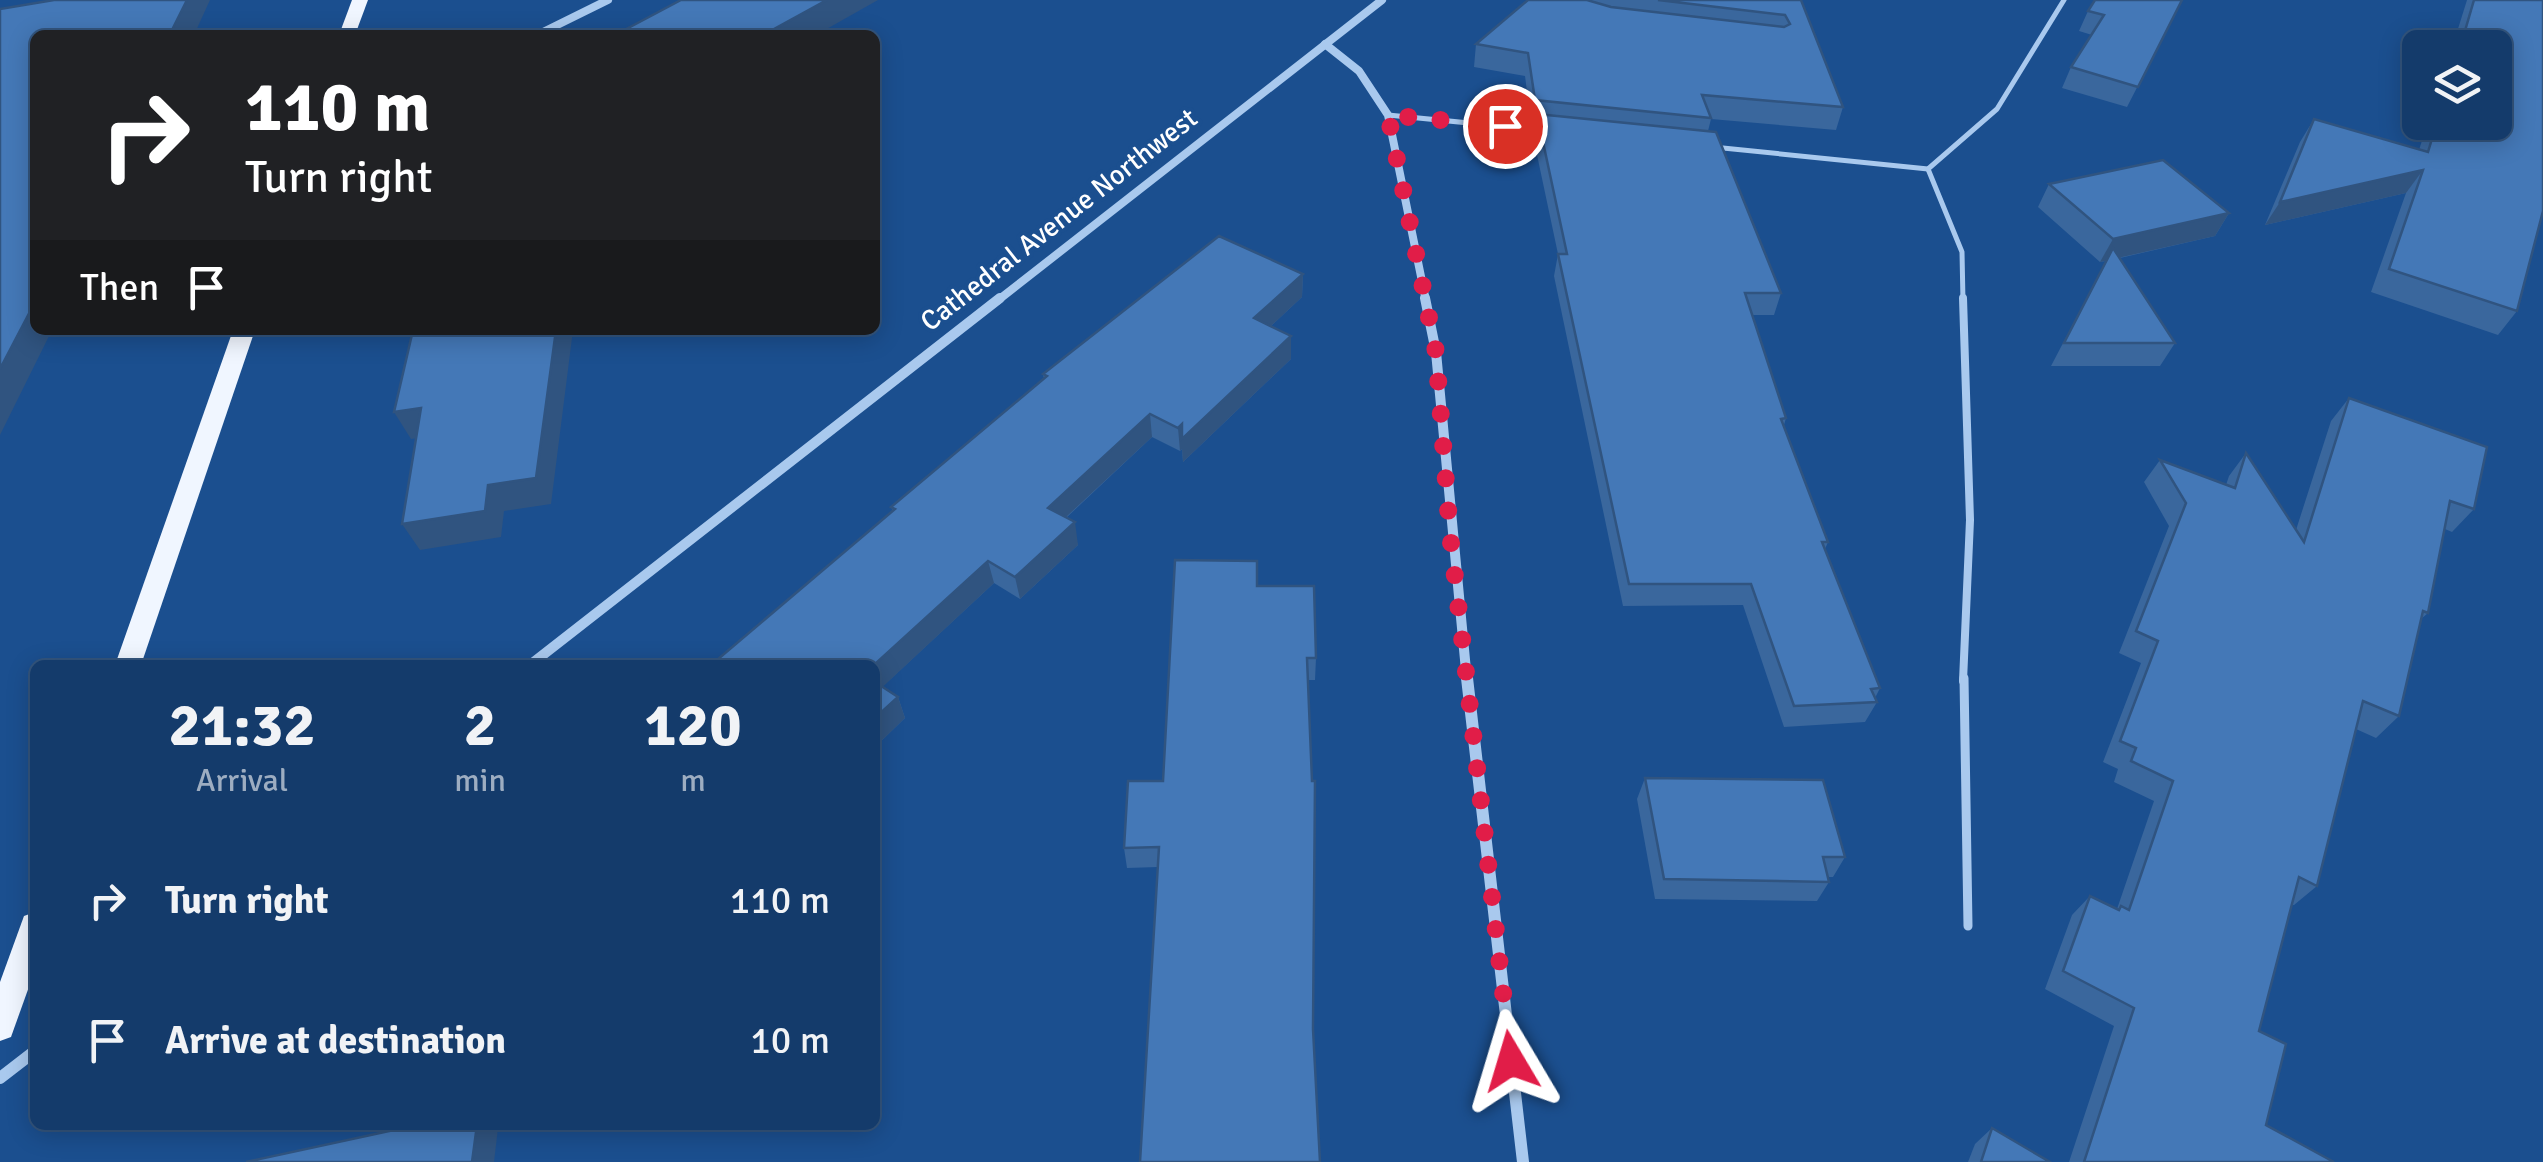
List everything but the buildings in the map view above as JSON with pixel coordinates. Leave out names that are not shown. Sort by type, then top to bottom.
[{"type":"main road","points":[[349,30],[360,0]]},
{"type":"main road","points":[[130,660],[242,335]]},
{"type":"main road","points":[[0,1026],[30,940]]},
{"type":"street","points":[[547,30],[608,0]]},
{"type":"street","name":"Cathedral Avenue Northwest","points":[[536,660],[1382,0]]},
{"type":"street","points":[[1325,44],[1373,86],[1388,115],[1436,352],[1450,534],[1523,1162]]},
{"type":"street","points":[[0,1078],[30,1055]]},
{"type":"lane","points":[[1700,146],[1928,169],[1996,109],[2064,0]]},
{"type":"lane","points":[[1388,115],[1544,130]]},
{"type":"lane","points":[[1928,169],[1962,252],[1970,520],[1962,715],[1968,926]]},
{"type":"route","points":[[1505,126],[1388,115],[1436,352],[1450,534],[1511,1061]]}]
